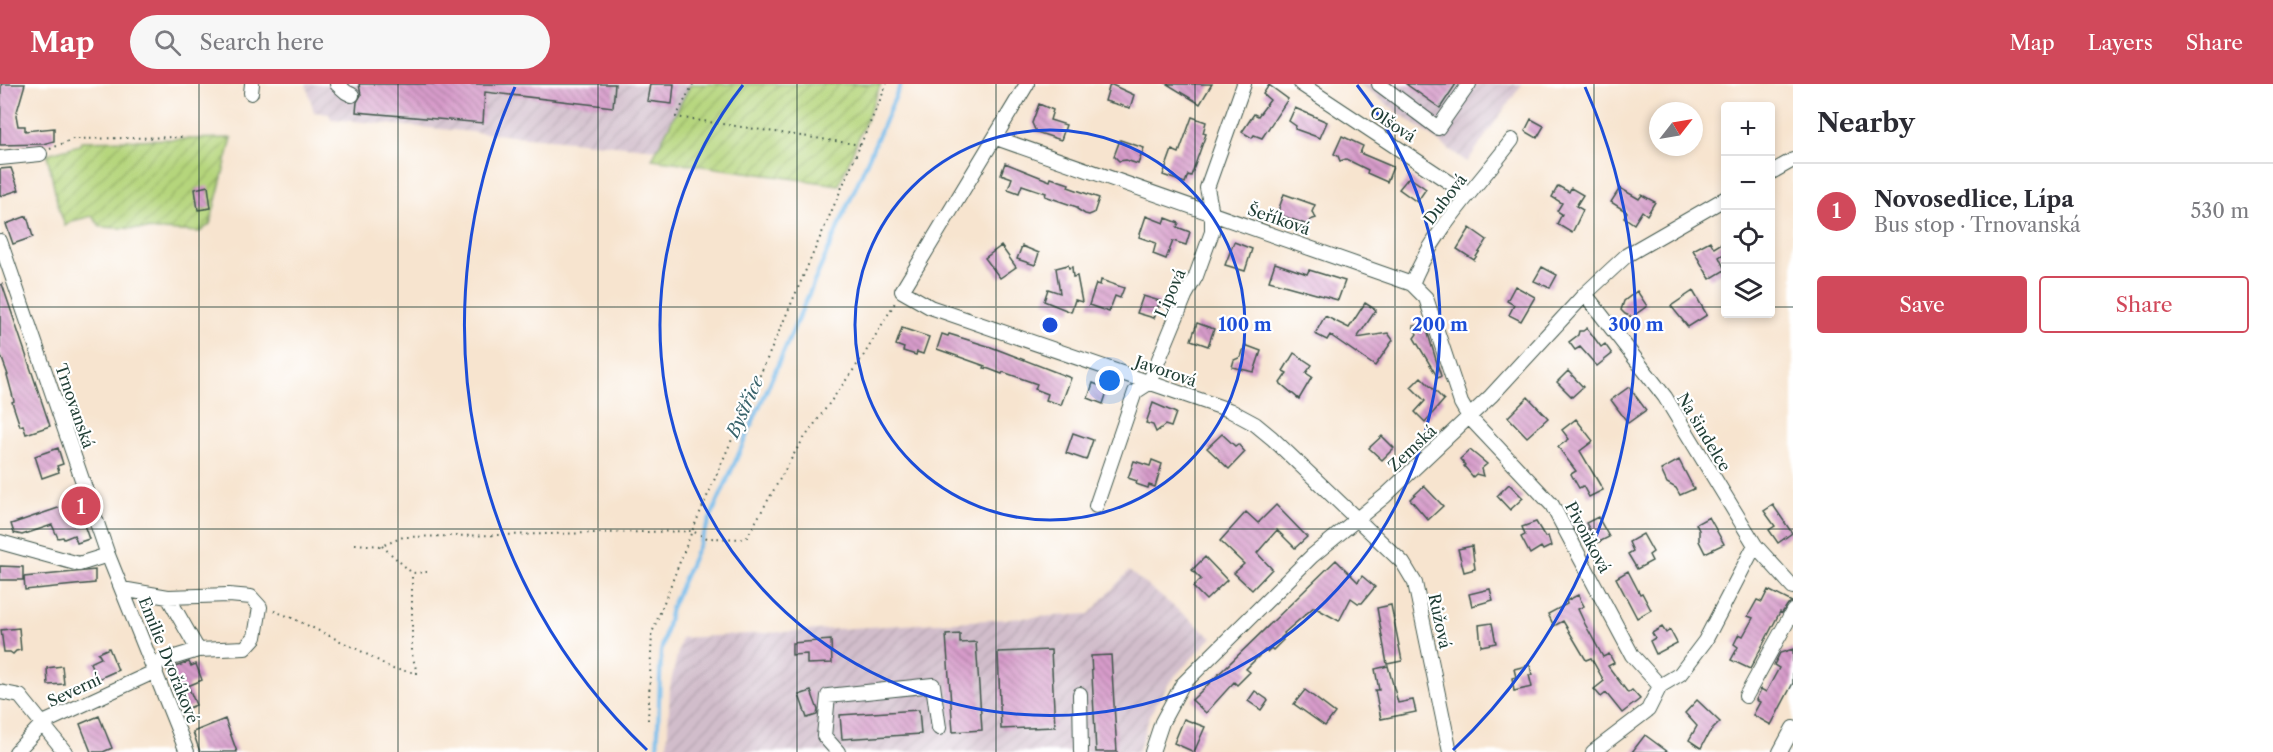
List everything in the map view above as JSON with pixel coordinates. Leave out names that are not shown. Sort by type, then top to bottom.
[{"type":"street","points":[[337,84],[352,95]]},
{"type":"street","points":[[902,291],[1027,84]]},
{"type":"street","name":"Lipová","points":[[1095,506],[1135,392],[1149,383],[1185,296],[1196,276],[1212,232],[1212,213],[1207,188],[1244,84]]},
{"type":"street","name":"Olšová","points":[[1301,84],[1467,194]]},
{"type":"street","points":[[1379,84],[1438,128],[1469,84]]},
{"type":"street","name":"Šeříková","points":[[996,138],[1412,284]]},
{"type":"street","name":"Dubová","points":[[1412,284],[1421,261],[1467,194],[1485,176],[1512,140]]},
{"type":"street","points":[[0,158],[40,154]]},
{"type":"street","points":[[1775,169],[1793,160]]},
{"type":"street","name":"Zemská","points":[[1152,752],[1162,722],[1182,685],[1312,556],[1385,496],[1491,396],[1585,294],[1627,255],[1721,200]]},
{"type":"street","name":"Trnovanská","points":[[0,241],[108,555],[121,585]]},
{"type":"street","points":[[1412,284],[1426,298],[1461,404],[1469,417]]},
{"type":"street","name":"Javorová","points":[[902,291],[930,307],[1229,410],[1255,424],[1272,438],[1356,519]]},
{"type":"street","name":"Na šindelce","points":[[1585,294],[1665,397],[1755,545],[1793,587]]},
{"type":"street","name":"Pivoňková","points":[[1469,417],[1552,505],[1632,655],[1660,686]]},
{"type":"street","name":"Růžová","points":[[1356,519],[1403,563],[1415,583],[1450,752]]},
{"type":"street","points":[[0,542],[80,564],[108,555]]},
{"type":"street","points":[[1593,752],[1648,710],[1660,686],[1680,674],[1705,641],[1755,545]]},
{"type":"street","points":[[121,585],[168,597],[229,595],[250,597],[260,607]]},
{"type":"street","name":"Emilie Dvořákové","points":[[121,585],[187,752]]},
{"type":"street","points":[[168,597],[198,650]]},
{"type":"street","name":"Severní","points":[[16,752],[43,723],[154,668],[198,650],[245,648],[255,637],[260,607]]},
{"type":"street","points":[[1746,696],[1793,611]]},
{"type":"street","points":[[838,752],[824,736],[828,696],[933,685],[939,728]]},
{"type":"street","points":[[0,692],[20,696],[65,752]]},
{"type":"street","points":[[1080,694],[1081,752]]},
{"type":"street","points":[[1780,752],[1793,728]]},
{"type":"path","points":[[693,84],[676,117],[861,145]]},
{"type":"path","points":[[648,720],[652,633],[692,531],[887,84]]},
{"type":"path","points":[[40,154],[73,139],[183,137]]},
{"type":"path","points":[[355,544],[382,546],[404,537],[692,531],[707,538],[746,538],[798,447],[864,355],[902,291]]},
{"type":"path","points":[[382,546],[412,573],[427,572]]},
{"type":"path","points":[[260,607],[290,617],[393,669],[417,673],[412,654],[412,573]]},
{"type":"shaded area","points":[[306,84],[691,84],[658,149],[331,119],[329,114],[314,112]]},
{"type":"shaded area","points":[[1359,84],[1522,84],[1467,162]]},
{"type":"shaded area","points":[[1129,571],[1212,637],[1171,680],[1150,714],[1138,752],[667,752],[670,687],[681,638],[1089,614]]},
{"type":"green space","points":[[691,84],[881,84],[839,185],[652,159]]},
{"type":"green space","points":[[232,138],[210,224],[200,232],[101,227],[92,216],[72,221],[65,226],[58,206],[47,154],[80,145],[81,141]]},
{"type":"building","points":[[1,84],[25,84],[16,115],[18,126],[25,126],[25,131],[54,128],[54,141],[43,144],[0,145]]},
{"type":"building","points":[[359,84],[615,84],[613,107],[485,92],[483,123],[356,112],[357,102],[361,95]]},
{"type":"building","points":[[650,84],[674,84],[672,104],[647,101]]},
{"type":"building","points":[[1110,84],[1134,95],[1130,108],[1105,101]]},
{"type":"building","points":[[1167,84],[1212,84],[1200,104]]},
{"type":"building","points":[[1406,84],[1456,84],[1440,108]]},
{"type":"building","points":[[1269,85],[1288,99],[1262,138],[1254,135],[1252,138],[1242,132],[1254,114],[1258,116],[1270,100],[1263,94]]},
{"type":"building","points":[[1039,104],[1053,110],[1050,120],[1066,125],[1061,140],[1036,132],[1032,123]]},
{"type":"building","points":[[1295,108],[1327,122],[1320,138],[1295,129],[1296,126],[1289,121]]},
{"type":"building","points":[[1192,117],[1206,122],[1203,133],[1206,134],[1191,176],[1188,175],[1185,183],[1163,175],[1172,150],[1179,153]]},
{"type":"building","points":[[1531,119],[1544,126],[1537,138],[1525,131]]},
{"type":"building","points":[[1342,136],[1363,146],[1360,153],[1393,167],[1387,182],[1367,173],[1368,170],[1346,159],[1340,161],[1334,154]]},
{"type":"building","points":[[1120,140],[1144,148],[1138,164],[1126,160],[1119,161],[1114,156]]},
{"type":"building","points":[[1005,163],[1050,181],[1051,178],[1069,184],[1068,187],[1099,198],[1094,213],[1085,214],[1077,207],[1022,185],[1019,193],[1008,189],[1012,178],[1001,174]]},
{"type":"building","points":[[11,168],[19,190],[0,196],[0,169]]},
{"type":"building","points":[[1409,177],[1426,189],[1417,202],[1399,189]]},
{"type":"building","points":[[208,186],[211,208],[198,210],[195,189]]},
{"type":"building","points":[[1558,186],[1569,192],[1571,188],[1583,195],[1576,206],[1583,210],[1572,233],[1557,224],[1562,214],[1557,211],[1562,203],[1552,197]]},
{"type":"building","points":[[1620,188],[1639,199],[1642,195],[1655,202],[1647,215],[1642,211],[1634,224],[1624,217],[1627,212],[1611,202]]},
{"type":"building","points":[[1284,194],[1315,205],[1312,212],[1316,218],[1310,220],[1308,225],[1277,214]]},
{"type":"building","points":[[27,216],[33,237],[13,244],[6,224]]},
{"type":"building","points":[[1146,216],[1164,223],[1166,218],[1179,223],[1177,227],[1190,232],[1186,245],[1173,241],[1166,259],[1153,254],[1156,243],[1139,237]]},
{"type":"building","points":[[1470,228],[1487,240],[1474,260],[1457,249]]},
{"type":"building","points":[[1710,241],[1714,248],[1721,244],[1719,257],[1721,272],[1710,279],[1693,250]]},
{"type":"building","points":[[1234,242],[1252,249],[1245,271],[1225,265]]},
{"type":"building","points":[[1001,246],[1016,267],[1000,278],[985,258]]},
{"type":"building","points":[[1022,246],[1039,253],[1035,265],[1017,259]]},
{"type":"building","points":[[1275,263],[1307,274],[1309,270],[1345,281],[1338,300],[1269,281]]},
{"type":"building","points":[[1068,265],[1069,268],[1072,267],[1073,277],[1077,276],[1082,302],[1075,300],[1071,312],[1044,301],[1048,289],[1060,293],[1056,268]]},
{"type":"building","points":[[1542,267],[1557,275],[1550,288],[1534,281]]},
{"type":"building","points":[[1101,280],[1124,288],[1120,298],[1115,296],[1109,312],[1089,305],[1096,284],[1100,285]]},
{"type":"building","points":[[2,284],[50,426],[26,434],[23,425],[20,426],[12,402],[14,401],[8,375],[0,353],[0,285]]},
{"type":"building","points":[[1515,286],[1535,297],[1521,321],[1509,315],[1514,305],[1507,301]]},
{"type":"building","points":[[1637,291],[1647,306],[1632,317],[1621,310],[1624,301]]},
{"type":"building","points":[[1693,291],[1707,315],[1688,327],[1671,306]]},
{"type":"building","points":[[1143,296],[1160,301],[1154,318],[1137,313]]},
{"type":"building","points":[[1365,303],[1376,310],[1357,338],[1388,333],[1393,340],[1375,366],[1330,335],[1327,340],[1315,334],[1325,316],[1349,328]]},
{"type":"building","points":[[1197,323],[1214,329],[1208,346],[1191,340]]},
{"type":"building","points":[[1425,324],[1441,376],[1438,378],[1414,338],[1417,334],[1413,326]]},
{"type":"building","points":[[902,328],[929,337],[923,354],[917,352],[916,355],[903,351],[904,348],[896,345]]},
{"type":"building","points":[[1587,328],[1601,347],[1605,344],[1612,354],[1597,366],[1580,347],[1575,350],[1569,342],[1578,335],[1579,331]]},
{"type":"building","points":[[942,334],[991,347],[1071,378],[1061,405],[1046,400],[1048,394],[1035,389],[1037,384],[984,368],[985,366],[937,349]]},
{"type":"building","points":[[1245,345],[1261,351],[1254,372],[1232,367],[1234,360],[1241,357]]},
{"type":"building","points":[[1294,353],[1312,365],[1306,373],[1312,377],[1299,399],[1280,383],[1287,373],[1283,371]]},
{"type":"building","points":[[1568,371],[1583,387],[1572,397],[1557,382]]},
{"type":"building","points":[[1421,377],[1444,400],[1425,422],[1415,412],[1425,401],[1411,387]]},
{"type":"building","points":[[1093,383],[1108,389],[1103,404],[1088,398]]},
{"type":"building","points":[[1629,387],[1646,410],[1628,423],[1611,400]]},
{"type":"building","points":[[1528,397],[1548,418],[1527,437],[1508,417]]},
{"type":"building","points":[[1153,403],[1176,413],[1171,427],[1165,425],[1156,432],[1153,425],[1146,423]]},
{"type":"building","points":[[1576,419],[1593,441],[1580,451],[1603,490],[1589,497],[1583,486],[1579,488],[1571,474],[1576,471],[1558,447],[1569,439],[1562,430]]},
{"type":"building","points":[[1073,433],[1093,440],[1086,460],[1066,453]]},
{"type":"building","points":[[1222,434],[1235,446],[1238,444],[1245,452],[1229,469],[1207,448]]},
{"type":"building","points":[[1382,436],[1394,448],[1382,460],[1369,448]]},
{"type":"building","points":[[58,448],[63,464],[57,466],[59,472],[42,478],[35,456]]},
{"type":"building","points":[[1470,450],[1487,464],[1481,469],[1483,476],[1476,474],[1473,477],[1460,459]]},
{"type":"building","points":[[1152,460],[1162,464],[1155,487],[1149,485],[1148,488],[1136,484],[1137,481],[1128,478],[1134,461],[1150,466]]},
{"type":"building","points":[[1679,460],[1694,489],[1680,495],[1676,488],[1667,483],[1661,470]]},
{"type":"building","points":[[1509,484],[1523,498],[1510,510],[1497,496]]},
{"type":"building","points":[[1424,486],[1443,506],[1428,520],[1410,499]]},
{"type":"building","points":[[76,502],[89,539],[77,543],[74,535],[64,539],[63,537],[58,538],[52,525],[22,535],[14,533],[11,524]]},
{"type":"building","points":[[1276,505],[1307,537],[1295,548],[1277,530],[1257,553],[1272,569],[1252,590],[1234,573],[1244,564],[1220,541],[1246,512],[1258,523]]},
{"type":"building","points":[[1773,505],[1792,533],[1778,543],[1769,530],[1775,526],[1764,511]]},
{"type":"building","points":[[1598,517],[1609,537],[1597,543],[1586,523]]},
{"type":"building","points":[[1709,517],[1724,544],[1705,553],[1699,541],[1699,530],[1696,524]]},
{"type":"building","points":[[1536,522],[1545,537],[1548,536],[1551,546],[1543,550],[1541,547],[1530,554],[1521,537],[1525,535],[1522,527]]},
{"type":"building","points":[[1643,534],[1653,552],[1649,555],[1652,561],[1637,569],[1628,554],[1633,551],[1629,542]]},
{"type":"building","points":[[1472,546],[1475,569],[1464,572],[1458,549]]},
{"type":"building","points":[[1205,557],[1227,580],[1206,600],[1193,587],[1201,579],[1192,570]]},
{"type":"building","points":[[1336,560],[1358,582],[1362,576],[1375,587],[1362,603],[1351,598],[1339,621],[1314,607],[1284,633],[1281,638],[1283,640],[1273,650],[1271,648],[1267,652],[1265,650],[1246,669],[1250,672],[1237,685],[1234,682],[1206,713],[1192,700]]},
{"type":"building","points":[[0,566],[23,567],[23,580],[0,580]]},
{"type":"building","points":[[95,570],[95,583],[25,590],[24,577]]},
{"type":"building","points":[[1628,571],[1651,610],[1637,618],[1616,578]]},
{"type":"building","points":[[1490,589],[1493,600],[1472,606],[1469,594]]},
{"type":"building","points":[[1768,590],[1792,602],[1782,613],[1780,612],[1750,669],[1731,660],[1738,647],[1734,644],[1739,634],[1743,636],[1753,618],[1748,616],[1757,600],[1762,602]]},
{"type":"building","points":[[1578,595],[1584,606],[1578,609],[1585,624],[1603,657],[1609,654],[1614,663],[1608,666],[1628,693],[1632,690],[1640,699],[1622,713],[1606,693],[1601,697],[1594,689],[1604,681],[1591,658],[1586,660],[1563,621],[1554,626],[1548,614]]},
{"type":"building","points":[[1391,605],[1402,661],[1387,664],[1377,608]]},
{"type":"building","points":[[1492,623],[1496,643],[1481,646],[1479,625]]},
{"type":"building","points":[[1662,627],[1666,633],[1670,630],[1677,643],[1656,654],[1650,641],[1655,638],[1652,633]]},
{"type":"building","points":[[19,628],[21,650],[13,654],[4,652],[1,630]]},
{"type":"building","points":[[960,634],[960,643],[976,642],[982,730],[953,732],[946,635]]},
{"type":"building","points":[[831,640],[832,663],[807,664],[807,654],[792,655],[792,643]]},
{"type":"building","points":[[109,648],[118,670],[98,679],[90,663],[101,658],[98,653]]},
{"type":"building","points":[[1793,649],[1793,683],[1771,725],[1753,715],[1760,702],[1756,700],[1761,689],[1766,692],[1779,668],[1774,665],[1780,653]]},
{"type":"building","points":[[1051,650],[1055,727],[1001,729],[998,652]]},
{"type":"building","points":[[1111,655],[1117,752],[1096,752],[1091,656]]},
{"type":"building","points":[[189,662],[191,666],[196,664],[202,680],[188,686],[196,705],[186,709],[179,690],[176,691],[167,670]]},
{"type":"building","points":[[1530,665],[1532,675],[1529,675],[1532,687],[1514,691],[1512,678],[1516,677],[1514,669]]},
{"type":"building","points":[[62,666],[64,684],[48,685],[47,668]]},
{"type":"building","points":[[1388,666],[1398,703],[1413,700],[1416,712],[1381,719],[1375,690],[1379,690],[1375,669]]},
{"type":"building","points":[[1305,690],[1335,713],[1325,726],[1294,704]]},
{"type":"building","points":[[811,691],[818,710],[817,715],[807,718],[799,695]]},
{"type":"building","points":[[1255,691],[1268,700],[1261,710],[1248,701]]},
{"type":"building","points":[[1697,700],[1720,722],[1709,733],[1701,748],[1689,740],[1697,726],[1685,713]]},
{"type":"building","points":[[919,710],[921,734],[842,739],[840,715]]},
{"type":"building","points":[[99,716],[112,748],[103,752],[91,752],[80,724]]},
{"type":"building","points":[[225,719],[237,752],[200,752],[193,732]]},
{"type":"building","points":[[1184,719],[1205,727],[1194,752],[1174,743]]},
{"type":"building","points":[[1645,735],[1668,752],[1632,752]]},
{"type":"waterway","name":"Bystřice","points":[[657,752],[661,652],[671,608],[901,84]]},
{"type":"place","name":"Novosedlice, Lípa","points":[[81,506]]}]
